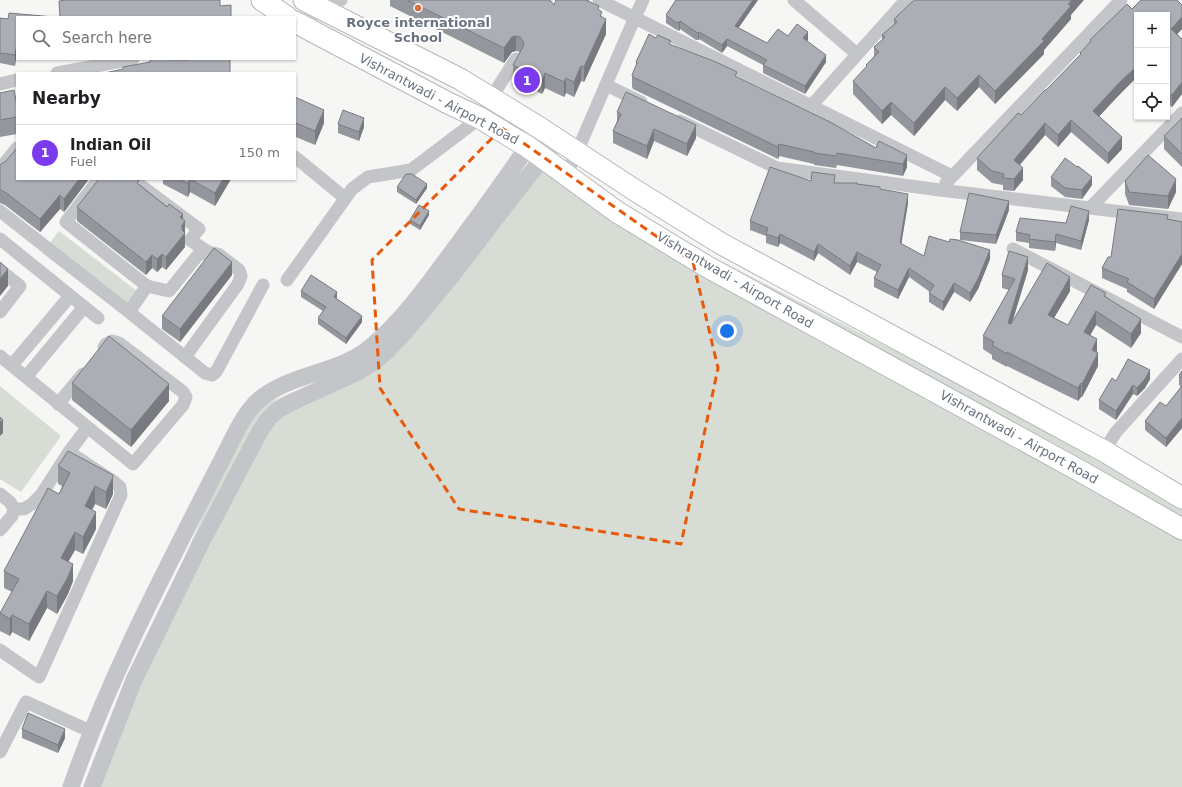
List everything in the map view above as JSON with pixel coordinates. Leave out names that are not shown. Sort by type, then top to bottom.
[{"type":"main road","name":"Vishrantwadi - Airport Road","points":[[262,0],[285,16]]},
{"type":"main road","name":"Vishrantwadi - Airport Road","points":[[325,3],[460,79],[558,139],[633,189],[720,243],[1104,451],[1182,498]]},
{"type":"main road","name":"Vishrantwadi - Airport Road","points":[[296,23],[448,103],[480,118],[536,153],[618,212],[706,266],[1082,472],[1182,529]]},
{"type":"street","points":[[599,0],[952,176]]},
{"type":"street","points":[[566,175],[643,0]]},
{"type":"street","points":[[794,0],[857,54]]},
{"type":"street","points":[[811,106],[906,0]]},
{"type":"street","points":[[940,190],[1120,0]]},
{"type":"street","points":[[296,21],[325,3]]},
{"type":"street","points":[[491,98],[516,59]]},
{"type":"street","points":[[62,72],[128,60]]},
{"type":"street","points":[[0,84],[16,80]]},
{"type":"street","points":[[606,85],[649,106]]},
{"type":"street","points":[[1090,208],[1182,113]]},
{"type":"street","points":[[670,116],[778,168],[940,190],[1182,219]]},
{"type":"street","points":[[287,280],[352,189],[368,177],[411,170],[480,118]]},
{"type":"street","points":[[92,787],[137,673],[200,545],[260,431],[269,418],[278,410],[358,372],[374,362],[405,332],[450,278],[515,193],[536,153],[540,128]]},
{"type":"street","points":[[71,787],[109,689],[132,639],[237,430],[249,410],[260,399],[277,388],[291,381],[343,363],[360,355],[372,346],[399,320],[536,153],[558,139]]},
{"type":"street","points":[[0,169],[16,149]]},
{"type":"street","points":[[296,158],[345,198]]},
{"type":"street","points":[[97,180],[66,222],[147,286],[169,291],[198,255],[208,252]]},
{"type":"street","points":[[133,180],[199,229],[190,240],[208,252],[218,254],[239,270],[241,276],[238,284],[185,356]]},
{"type":"street","points":[[0,211],[205,373],[212,375],[216,372],[263,285]]},
{"type":"street","points":[[0,239],[98,318]]},
{"type":"street","points":[[1013,249],[1182,337]]},
{"type":"street","points":[[0,270],[20,286],[0,312]]},
{"type":"street","points":[[128,312],[147,286]]},
{"type":"street","points":[[12,365],[70,296]]},
{"type":"street","points":[[26,377],[84,307]]},
{"type":"street","points":[[0,356],[12,365],[58,404],[87,428],[133,464],[183,405],[186,397],[184,392],[119,343],[112,341],[106,344],[58,404]]},
{"type":"street","points":[[1104,451],[1116,432],[1182,359]]},
{"type":"street","points":[[14,509],[24,508],[32,504],[41,495],[69,452],[87,428]]},
{"type":"street","points":[[0,650],[39,677],[121,495],[120,487],[114,482],[69,452]]},
{"type":"street","points":[[0,494],[10,502],[14,509],[12,516],[0,530]]},
{"type":"street","points":[[0,752],[26,702],[92,732]]},
{"type":"highlighted area","points":[[502,128],[693,262],[718,368],[681,544],[459,509],[380,388],[372,260]]},
{"type":"shaded area","points":[[539,167],[1182,499],[1182,787],[84,787],[249,410],[352,369]]},
{"type":"shaded area","points":[[59,231],[146,298],[130,320],[42,253]]},
{"type":"shaded area","points":[[0,386],[61,436],[21,492],[0,479]]},
{"type":"building","points":[[220,0],[220,6],[231,5],[231,16],[60,16],[59,1]]},
{"type":"building","points":[[407,0],[550,0],[554,5],[556,0],[586,0],[599,6],[598,9],[602,12],[600,16],[606,19],[584,67],[581,66],[574,82],[566,78],[564,82],[545,73],[542,80],[513,65],[524,45],[520,37],[512,37],[504,48]]},
{"type":"building","points":[[676,0],[753,0],[735,26],[767,43],[778,29],[788,36],[797,24],[808,32],[803,38],[826,55],[805,86],[763,65],[767,60],[727,39],[722,45],[699,32],[696,32],[680,21],[679,23],[675,22],[666,15]]},
{"type":"building","points":[[914,0],[1072,0],[1068,4],[1071,6],[1042,39],[1044,41],[995,91],[979,75],[957,98],[945,87],[914,123],[891,102],[882,111],[853,81],[879,52],[874,47],[885,37],[882,35],[897,22],[894,19]]},
{"type":"building","points":[[1141,0],[1177,0],[1182,5],[1182,17],[1171,29],[1182,39],[1182,82],[1172,95],[1170,94],[1170,12],[1134,12],[1134,69],[1093,111],[1122,137],[1108,153],[1071,120],[1058,135],[1045,123],[1014,160],[1023,168],[1014,179],[1003,178],[1004,174],[992,171],[977,158],[1018,113],[1021,115],[1046,90],[1081,54],[1080,53],[1091,41],[1090,40],[1127,4],[1132,9]]},
{"type":"building","points":[[9,13],[43,16],[16,16],[15,55],[0,53],[0,18],[8,19]]},
{"type":"building","points":[[649,34],[656,38],[658,35],[671,41],[669,44],[716,62],[737,72],[735,76],[832,123],[876,148],[879,141],[907,155],[903,164],[837,153],[836,156],[814,153],[779,144],[778,147],[633,77],[632,75],[637,63],[636,62]]},
{"type":"building","points":[[150,60],[230,60],[230,72],[110,72],[123,69],[123,67],[150,62]]},
{"type":"building","points":[[14,90],[16,101],[16,117],[0,120],[0,93]]},
{"type":"building","points":[[626,92],[696,125],[687,144],[654,129],[647,146],[613,131],[621,114],[617,112]]},
{"type":"building","points":[[296,97],[324,110],[315,131],[296,123]]},
{"type":"building","points":[[343,110],[364,118],[359,132],[338,124]]},
{"type":"building","points":[[1182,118],[1182,154],[1164,136]]},
{"type":"building","points":[[16,149],[16,180],[78,180],[64,199],[60,195],[40,219],[5,192],[0,190],[0,165],[6,161]]},
{"type":"building","points":[[1148,155],[1176,179],[1168,196],[1129,192],[1125,181]]},
{"type":"building","points":[[1065,158],[1092,177],[1082,190],[1065,188],[1051,177]]},
{"type":"building","points":[[770,167],[811,181],[812,172],[835,175],[834,183],[857,183],[908,194],[900,243],[924,256],[929,236],[949,242],[950,239],[958,240],[990,250],[978,279],[970,293],[954,283],[943,302],[929,293],[934,285],[909,268],[898,290],[874,278],[881,265],[857,252],[850,266],[818,244],[814,252],[780,234],[778,238],[766,234],[768,228],[750,221]]},
{"type":"building","points":[[406,174],[412,174],[427,184],[416,200],[397,187]]},
{"type":"building","points":[[98,180],[138,180],[139,181],[137,183],[167,207],[169,204],[183,214],[180,217],[185,221],[182,225],[182,230],[185,233],[166,257],[162,254],[157,259],[152,255],[146,262],[77,207]]},
{"type":"building","points":[[181,180],[190,180],[188,184]]},
{"type":"building","points":[[192,180],[222,180],[215,193]]},
{"type":"building","points":[[969,193],[1009,201],[996,235],[960,232]]},
{"type":"building","points":[[419,205],[429,211],[420,226],[410,220]]},
{"type":"building","points":[[1071,206],[1089,211],[1081,241],[1056,234],[1055,242],[1029,239],[1030,235],[1016,232],[1020,218],[1066,223]]},
{"type":"building","points":[[1118,209],[1168,215],[1167,219],[1182,222],[1182,254],[1154,299],[1127,282],[1129,279],[1102,268],[1108,257],[1111,257]]},
{"type":"building","points":[[214,248],[232,262],[180,329],[162,316]]},
{"type":"building","points":[[1009,251],[1028,257],[1008,323],[1011,324],[1047,263],[1070,277],[1048,315],[1068,325],[1091,285],[1106,293],[1104,296],[1141,319],[1131,334],[1096,311],[1084,332],[1097,339],[1092,350],[1098,353],[1082,384],[1081,383],[1078,388],[1007,352],[1007,354],[992,345],[994,342],[983,336],[1015,279],[1002,275]]},
{"type":"building","points":[[0,262],[8,269],[0,279]]},
{"type":"building","points":[[311,275],[337,292],[334,297],[362,316],[346,338],[318,318],[326,307],[301,291]]},
{"type":"building","points":[[109,336],[169,384],[131,430],[72,383]]},
{"type":"building","points":[[1128,359],[1150,370],[1145,379],[1137,388],[1133,385],[1116,411],[1099,400],[1112,378],[1116,381]]},
{"type":"building","points":[[1182,371],[1182,378],[1179,375]]},
{"type":"building","points":[[1182,386],[1182,418],[1166,438],[1145,421],[1160,402],[1166,406]]},
{"type":"building","points":[[68,451],[113,475],[113,477],[106,492],[95,486],[85,506],[96,512],[83,537],[75,532],[61,558],[73,564],[68,577],[57,596],[47,591],[29,624],[12,615],[10,619],[0,613],[19,579],[4,571],[48,488],[59,494],[70,473],[58,466]]},
{"type":"building","points":[[28,713],[65,729],[58,745],[22,729]]},
{"type":"place","name":"Royce international School","points":[[418,8]]},
{"type":"place","name":"Indian Oil","points":[[527,80]]}]
